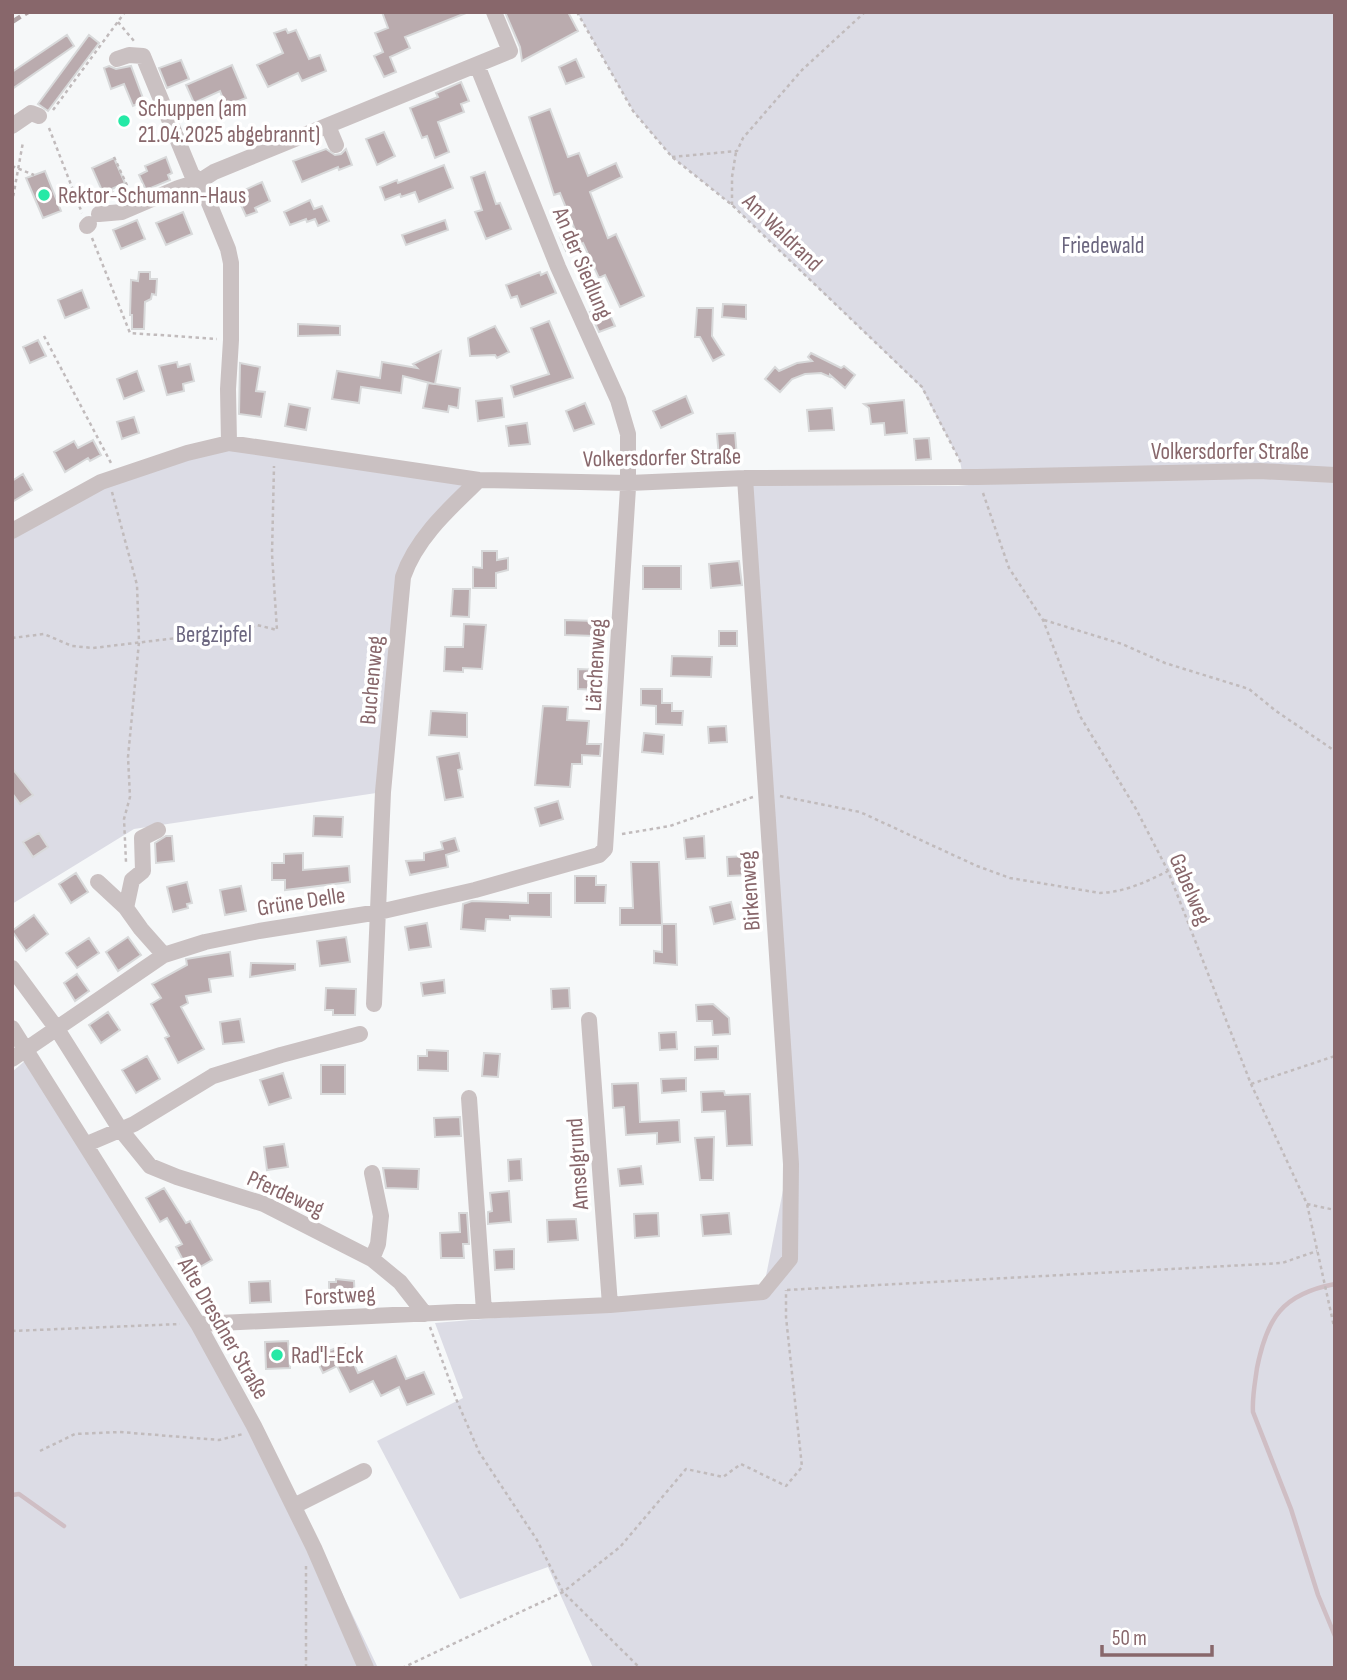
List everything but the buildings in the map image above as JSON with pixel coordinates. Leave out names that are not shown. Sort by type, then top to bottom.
[{"type":"street","points":[[92,221],[136,206],[510,51],[494,12]]},
{"type":"street","points":[[117,59],[129,55],[143,56],[192,174],[202,179]]},
{"type":"street","name":"An der Siedlung","points":[[477,65],[558,267],[618,400],[628,434],[629,482]]},
{"type":"street","points":[[12,126],[31,113],[39,117]]},
{"type":"street","points":[[180,125],[228,249],[232,275],[229,443]]},
{"type":"street","points":[[328,126],[336,145]]},
{"type":"street","name":"Volkersdorfer Straße","points":[[12,531],[112,478],[187,453],[229,443],[479,480],[629,482],[1260,471],[1335,475]]},
{"type":"street","name":"Birkenweg","points":[[745,478],[791,1164],[790,1259],[763,1292]]},
{"type":"street","name":"Buchenweg","points":[[374,1004],[383,792],[403,577],[410,558],[447,512],[479,480]]},
{"type":"street","name":"Lärchenweg","points":[[606,843],[629,482]]},
{"type":"street","points":[[126,908],[132,880],[143,871],[142,838],[158,830]]},
{"type":"street","name":"Grüne Delle","points":[[12,1059],[164,955],[205,942],[379,912],[475,890],[600,855],[606,843]]},
{"type":"street","points":[[98,882],[126,908],[164,955]]},
{"type":"street","name":"Pferdeweg","points":[[12,968],[57,1029],[120,1129],[150,1166],[264,1204],[372,1259],[400,1282],[425,1314]]},
{"type":"street","name":"Amselgrund","points":[[589,1020],[610,1305]]},
{"type":"street","name":"Alte Dresdner Straße","points":[[12,1028],[198,1324],[294,1506],[366,1668]]},
{"type":"street","points":[[86,1144],[134,1124],[212,1076],[360,1034]]},
{"type":"street","points":[[469,1098],[484,1311]]},
{"type":"street","points":[[372,1173],[381,1216],[378,1244],[372,1259]]},
{"type":"street","name":"Forstweg","points":[[198,1324],[610,1305],[763,1292]]},
{"type":"street","points":[[294,1506],[364,1471]]},
{"type":"path","points":[[39,117],[45,121],[125,12]]},
{"type":"path","name":"Am Waldrand","points":[[577,12],[633,111],[672,157],[732,205],[922,387],[970,477]]},
{"type":"path","points":[[732,205],[732,177],[737,151],[743,138],[802,70],[865,12]]},
{"type":"path","points":[[117,22],[131,35],[143,56]]},
{"type":"path","points":[[12,203],[23,142]]},
{"type":"path","points":[[672,157],[737,151]]},
{"type":"path","points":[[114,157],[136,206]]},
{"type":"path","points":[[12,166],[34,175]]},
{"type":"path","points":[[110,197],[114,188]]},
{"type":"path","points":[[130,333],[231,340]]},
{"type":"path","points":[[44,336],[112,478],[124,545],[137,585],[139,642],[128,757],[130,797],[124,819],[130,885]]},
{"type":"path","points":[[12,638],[44,634],[72,646],[93,648],[177,638],[197,641],[232,636],[257,625],[277,630],[272,554],[273,449]]},
{"type":"path","name":"Gabelweg","points":[[970,477],[1009,568],[1043,620],[1080,716],[1136,809],[1168,871],[1251,1084],[1307,1204],[1335,1331]]},
{"type":"path","points":[[1043,620],[1122,644],[1165,663],[1249,689],[1335,751]]},
{"type":"path","points":[[606,843],[670,826],[765,793],[860,812],[977,866],[1010,878],[1100,893],[1124,890],[1168,871]]},
{"type":"path","points":[[1251,1084],[1335,1056]]},
{"type":"path","points":[[1307,1204],[1335,1210]]},
{"type":"path","points":[[402,1668],[564,1592],[620,1547],[686,1469],[723,1477],[741,1464],[786,1486],[802,1467],[786,1317],[786,1290],[1282,1263],[1317,1251]]},
{"type":"path","points":[[425,1314],[479,1452],[537,1539],[564,1592],[638,1667]]},
{"type":"path","points":[[12,1331],[198,1324]]},
{"type":"path","points":[[40,1451],[75,1434],[120,1432],[219,1440],[242,1436],[254,1426]]},
{"type":"path","points":[[306,1668],[305,1568],[314,1548]]},
{"type":"green space","name":"Friedewald","points":[[577,12],[1335,12],[1335,1668],[593,1668],[548,1567],[460,1599],[377,1441],[463,1398],[435,1323],[762,1296],[794,1135],[747,485],[979,484],[963,477],[960,461],[921,387],[732,205],[672,157],[633,111]]},
{"type":"green space","name":"Bergzipfel","points":[[229,443],[479,480],[410,558],[383,792],[134,829],[12,904],[12,531],[101,482]]},
{"type":"green space","points":[[35,1052],[319,1545],[378,1668],[12,1668],[12,1072]]},
{"type":"waterway","points":[[1335,1284],[1302,1294],[1280,1311],[1272,1322],[1261,1350],[1253,1406],[1291,1509],[1318,1595],[1335,1636]]},
{"type":"waterway","points":[[12,1495],[19,1494],[64,1526]]},
{"type":"railway","points":[[12,22],[28,12]]},
{"type":"place","name":"Schuppen (am 21.04.2025 abgebrannt)","points":[[124,121]]},
{"type":"place","name":"Rektor-Schumann-Haus","points":[[44,195]]},
{"type":"place","name":"Rad'l-Eck","points":[[277,1355]]}]
